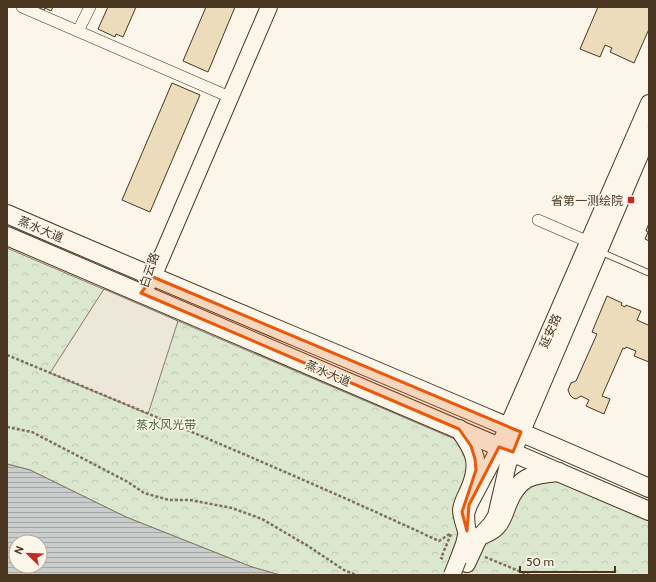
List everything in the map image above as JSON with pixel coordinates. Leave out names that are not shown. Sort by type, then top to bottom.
[{"type":"main road","name":"白云路","points":[[149,276],[263,7]]},
{"type":"main road","name":"白云路","points":[[141,293],[269,7]]},
{"type":"main road","name":"延安路","points":[[452,575],[463,566],[466,514],[469,505],[506,449],[515,429],[594,246],[649,103]]},
{"type":"main road","name":"延安路","points":[[594,246],[649,134]]},
{"type":"main road","name":"蒸水大道","points":[[7,214],[149,276],[515,429],[649,488]]},
{"type":"main road","name":"蒸水大道","points":[[7,236],[649,511]]},
{"type":"main road","points":[[459,429],[471,446],[475,459],[476,470],[470,488],[463,502],[462,512],[466,533],[495,528],[502,520],[511,494],[522,481],[540,474],[559,472]]},
{"type":"main road","name":"延安路","points":[[466,533],[491,524],[496,516],[508,464],[506,449]]},
{"type":"street","points":[[22,7],[225,95]]},
{"type":"street","points":[[78,31],[90,7]]},
{"type":"street","points":[[538,220],[594,246]]},
{"type":"lane","points":[[594,246],[649,273]]},
{"type":"path","points":[[7,355],[224,446],[439,541],[466,533]]},
{"type":"path","points":[[7,427],[32,432],[128,482],[144,493],[169,500],[190,500],[232,508],[262,519],[308,546],[344,570],[356,575]]},
{"type":"path","points":[[485,556],[528,575]]},
{"type":"highlighted area","points":[[153,277],[521,432],[513,452],[499,447],[469,505],[467,531],[462,512],[476,470],[475,459],[471,446],[459,429],[141,293]]},
{"type":"green space","name":"蒸水风光带","points":[[7,248],[471,446],[467,531],[480,536],[540,474],[649,521],[649,575],[280,575],[252,567],[126,517],[30,470],[7,464]]},
{"type":"shaded area","points":[[104,289],[178,321],[148,414],[50,373]]},
{"type":"shaded area","points":[[7,464],[30,470],[126,517],[252,567],[280,575],[7,575]]},
{"type":"building","points":[[36,7],[53,7],[51,11],[45,8],[44,10]]},
{"type":"building","points":[[108,7],[136,7],[123,37],[116,34],[115,37],[98,29]]},
{"type":"building","points":[[206,7],[235,7],[208,72],[183,61]]},
{"type":"building","points":[[598,7],[649,7],[649,29],[634,63],[610,52],[612,48],[605,45],[600,57],[580,49]]},
{"type":"building","points":[[172,83],[200,95],[150,212],[122,200]]},
{"type":"building","points":[[649,223],[649,241],[645,239],[648,232],[646,231]]},
{"type":"building","points":[[607,296],[622,303],[621,305],[625,307],[626,305],[641,311],[637,320],[648,325],[649,322],[649,362],[634,356],[636,351],[626,347],[625,349],[623,348],[602,396],[610,399],[604,414],[586,406],[589,400],[581,396],[576,399],[573,398],[568,390],[571,383],[576,381],[597,334],[592,332]]},
{"type":"place","name":"省第一测绘院","points":[[631,200]]}]
